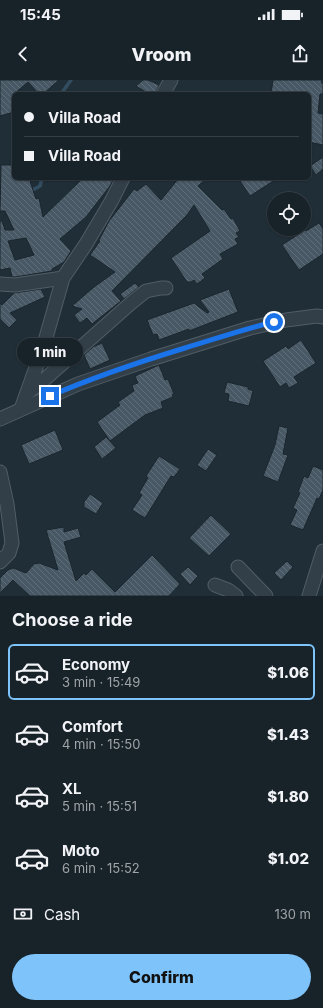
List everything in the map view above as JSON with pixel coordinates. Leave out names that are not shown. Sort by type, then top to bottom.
[{"type":"street","points":[[164,92],[171,80]]},
{"type":"street","points":[[21,409],[43,348],[64,278],[86,244],[122,180]]},
{"type":"street","points":[[0,284],[15,285],[64,278]]},
{"type":"street","points":[[27,393],[146,291],[157,288],[166,288]]},
{"type":"street","points":[[0,419],[78,384],[151,359],[250,328],[286,320],[317,316],[323,317]]},
{"type":"street","points":[[0,472],[7,504],[12,543],[9,553],[0,562]]},
{"type":"street","points":[[308,596],[323,551]]},
{"type":"street","points":[[238,567],[266,596]]},
{"type":"street","points":[[215,585],[228,590],[236,596]]},
{"type":"building","points":[[0,80],[59,80],[45,92],[37,92],[28,82],[16,92],[12,92],[12,113],[0,116]]},
{"type":"building","points":[[143,80],[148,80],[159,85],[156,92],[146,92],[136,86]]},
{"type":"building","points":[[273,80],[322,80],[321,83],[323,83],[323,94],[320,94],[318,113],[323,114],[323,145],[311,142],[311,92],[271,92]]},
{"type":"building","points":[[323,157],[323,169],[316,175],[311,165]]},
{"type":"building","points":[[1,165],[12,165],[12,180],[30,180],[36,199],[39,198],[43,217],[81,180],[113,180],[86,217],[60,239],[71,251],[64,262],[52,269],[52,271],[12,277],[10,268],[0,270],[0,221],[2,221],[5,230],[14,230],[5,211],[0,211]],"holes":[[[26,238],[34,255],[15,260],[8,241]]]},
{"type":"building","points":[[177,180],[205,180],[198,186],[222,210],[224,209],[231,219],[233,218],[240,231],[236,233],[239,237],[235,239],[238,244],[220,254],[223,259],[202,274],[205,278],[197,284],[194,280],[187,282],[171,258],[210,231],[194,205],[187,215],[112,291],[121,301],[92,324],[87,318],[80,323],[74,315],[82,309],[72,306],[94,287],[115,272],[90,255],[100,241],[99,240],[109,221],[134,189],[137,191],[146,184],[161,200]]},
{"type":"building","points":[[239,180],[275,180],[250,196]]},
{"type":"building","points":[[319,223],[323,229],[323,254],[299,270],[282,245],[296,236],[311,236],[311,228]]},
{"type":"building","points":[[135,283],[139,287],[124,299],[120,294]]},
{"type":"building","points":[[41,289],[45,297],[10,313],[17,320],[9,328],[0,319],[0,303],[2,305],[14,293]]},
{"type":"building","points":[[229,289],[238,312],[189,331],[189,329],[159,340],[157,334],[153,335],[147,320],[194,303],[207,313],[209,312],[200,300]]},
{"type":"building","points":[[301,340],[316,363],[294,377],[298,383],[289,388],[286,383],[280,387],[263,361],[286,346],[288,349]]},
{"type":"building","points":[[102,343],[110,360],[90,369],[84,355],[93,347]]},
{"type":"building","points":[[159,365],[165,380],[168,379],[174,394],[172,395],[173,397],[161,402],[163,408],[145,415],[110,441],[97,422],[120,405],[118,402],[134,391],[132,385],[138,383],[135,376]]},
{"type":"building","points":[[227,382],[248,387],[248,389],[253,391],[249,406],[228,401],[229,394],[224,393]]},
{"type":"building","points":[[279,426],[288,428],[283,454],[288,455],[278,482],[263,476],[275,445]]},
{"type":"building","points":[[55,430],[63,450],[29,464],[21,445]]},
{"type":"building","points":[[106,437],[116,448],[102,459],[94,447]]},
{"type":"building","points":[[208,449],[217,455],[206,471],[197,465]]},
{"type":"building","points":[[159,456],[180,469],[174,477],[171,476],[145,518],[132,510],[142,495],[139,493],[148,478],[146,476]]},
{"type":"building","points":[[313,466],[323,470],[323,490],[319,499],[317,498],[303,530],[290,525],[297,510],[293,508],[300,493],[298,492],[304,476],[308,478]]},
{"type":"building","points":[[90,494],[103,503],[96,514],[84,507],[84,502]]},
{"type":"building","points":[[211,515],[231,534],[209,556],[189,538]]},
{"type":"building","points":[[64,527],[64,532],[78,528],[81,537],[64,542],[76,581],[84,573],[86,575],[92,569],[115,592],[152,555],[180,584],[169,596],[30,596],[13,580],[0,593],[0,578],[8,570],[13,568],[26,573],[34,564],[39,563],[58,570],[46,530]]},
{"type":"building","points":[[287,561],[293,567],[281,580],[274,573]]},
{"type":"building","points":[[188,567],[198,576],[190,585],[180,574]]},
{"type":"waterway","points":[[62,92],[71,80]]},
{"type":"waterway","points":[[29,192],[40,186],[42,180]]},
{"type":"route","points":[[50,396],[78,384],[151,359],[274,322]]}]
